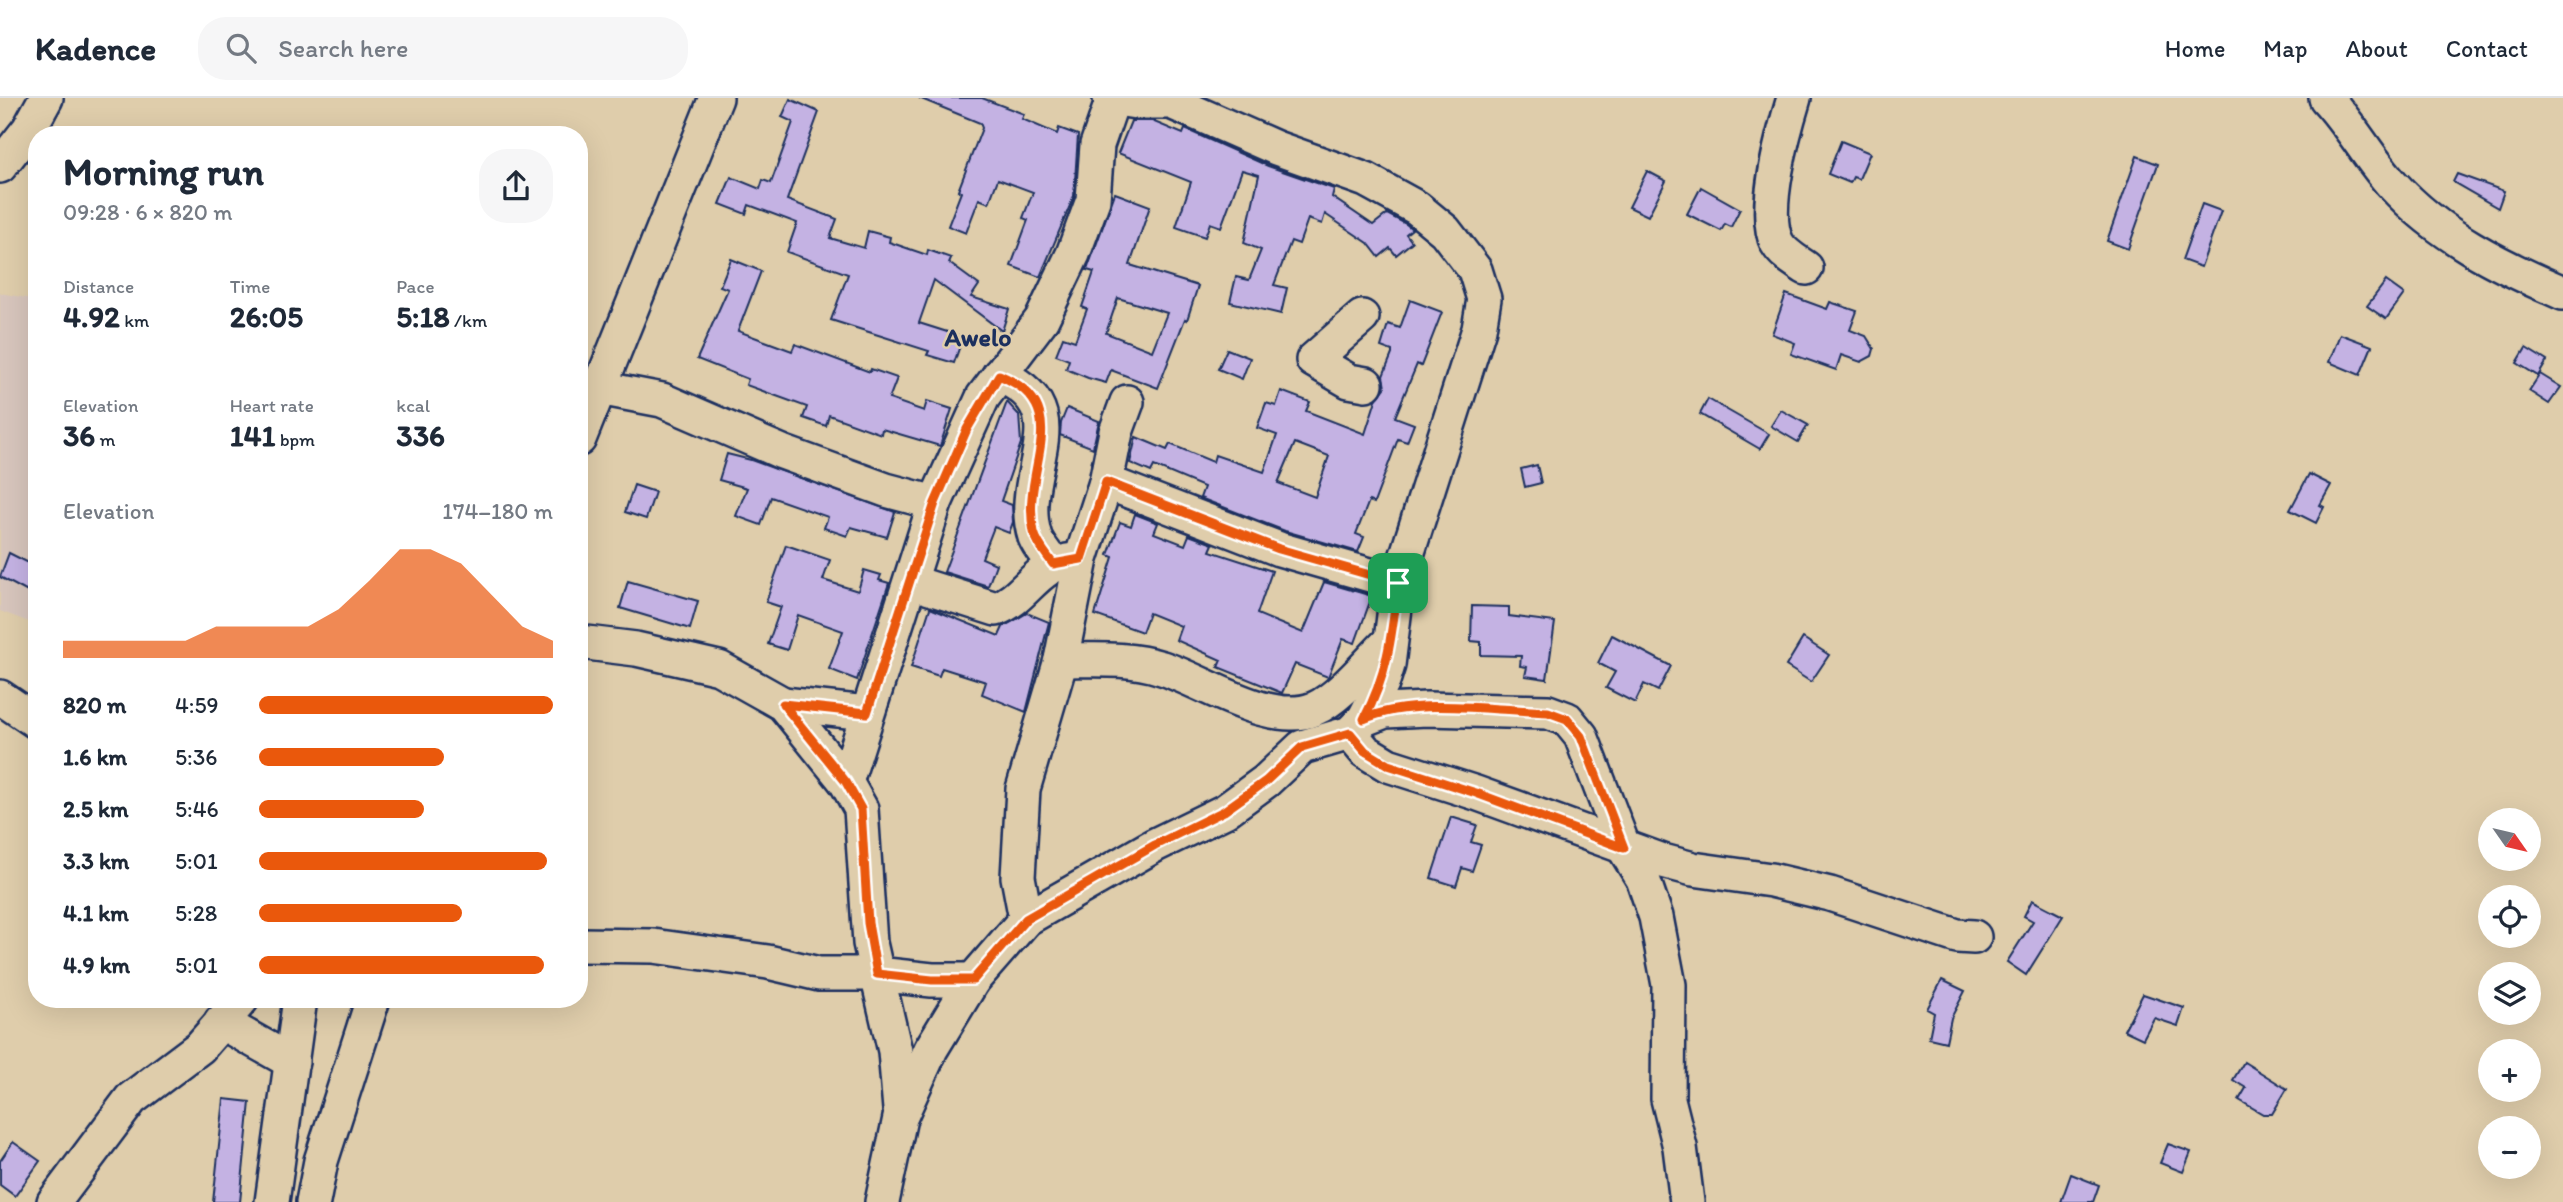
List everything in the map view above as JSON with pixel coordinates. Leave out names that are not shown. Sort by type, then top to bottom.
[{"type":"street","points":[[31,126],[46,98]]},
{"type":"street","points":[[588,416],[716,98]]},
{"type":"street","points":[[1794,98],[1779,146],[1774,231],[1780,247],[1805,268]]},
{"type":"street","points":[[2326,98],[2390,182],[2422,214],[2469,247],[2563,293]]},
{"type":"street","points":[[846,782],[935,503],[967,429],[999,375],[1042,319],[1083,231],[1093,200],[1097,145],[1112,99],[1171,102],[1276,148],[1366,180],[1430,217],[1475,270],[1484,299],[1474,354],[1398,583],[1382,684],[1357,726],[1365,751],[1388,765],[1476,793],[1624,848],[1693,869],[1771,880],[1830,894],[1957,936],[1974,937]]},
{"type":"street","points":[[0,166],[28,130]]},
{"type":"street","points":[[1362,317],[1314,360],[1349,381],[1366,384]]},
{"type":"street","points":[[999,375],[1037,400],[1043,433],[1030,501],[1036,540],[1067,561]]},
{"type":"street","points":[[599,388],[662,400],[782,452],[886,490],[935,503]]},
{"type":"street","points":[[1026,919],[1018,877],[1020,803],[1061,660],[1067,561],[1106,482],[1116,432],[1127,402]]},
{"type":"street","points":[[1106,482],[1279,549],[1398,583]]},
{"type":"street","points":[[911,582],[996,609],[1067,561]]},
{"type":"street","points":[[1061,660],[1128,660],[1161,667],[1250,704],[1280,712],[1300,712],[1322,705],[1390,641]]},
{"type":"street","points":[[588,643],[636,649],[719,668],[783,704],[846,782],[861,809],[869,933],[895,1051],[900,1118]]},
{"type":"street","points":[[0,697],[28,716]]},
{"type":"street","points":[[783,704],[867,713]]},
{"type":"street","points":[[882,1202],[900,1118],[932,1049],[973,980],[1026,919],[1155,845],[1224,811],[1259,787],[1302,747],[1357,726],[1385,711],[1427,709],[1548,712],[1562,716],[1581,736],[1624,848],[1639,870],[1653,904],[1669,985],[1667,1088],[1688,1202]]},
{"type":"street","points":[[588,945],[653,946],[768,962],[819,974],[877,974],[932,980],[973,980]]},
{"type":"street","points":[[272,1202],[299,1008]]},
{"type":"street","points":[[313,1202],[321,1161],[370,1008]]},
{"type":"street","points":[[54,1202],[131,1099],[200,1047],[232,1011],[292,1062]]},
{"type":"shaded area","points":[[0,293],[28,298],[28,622],[0,611]]},
{"type":"building","points":[[919,98],[982,98],[1024,114],[1022,119],[1057,134],[1059,128],[1078,135],[1074,196],[1040,277],[1011,266],[1028,220],[1023,218],[1033,192],[998,179],[989,203],[979,199],[966,233],[948,226],[982,128],[980,123]]},
{"type":"building","points":[[790,99],[819,112],[787,200],[837,219],[830,238],[864,248],[868,231],[890,237],[889,242],[927,255],[928,250],[951,258],[949,263],[979,285],[971,297],[1009,309],[1002,331],[934,280],[919,323],[963,337],[954,363],[927,355],[929,351],[831,320],[848,274],[787,252],[797,223],[749,205],[746,214],[720,204],[731,177],[760,189],[763,180],[771,183],[793,122],[782,117]]},
{"type":"building","points":[[1131,121],[1152,121],[1183,134],[1185,129],[1268,166],[1334,189],[1332,197],[1373,225],[1387,214],[1406,224],[1412,229],[1406,234],[1412,242],[1396,255],[1390,248],[1379,257],[1368,243],[1325,214],[1322,224],[1308,219],[1299,244],[1291,241],[1274,285],[1287,288],[1281,314],[1230,302],[1236,277],[1249,280],[1261,250],[1244,243],[1259,175],[1242,170],[1221,227],[1210,223],[1205,237],[1176,227],[1191,182],[1118,153]]},
{"type":"building","points":[[1841,141],[1870,153],[1859,179],[1853,177],[1850,183],[1828,174]]},
{"type":"building","points":[[2137,156],[2158,164],[2128,249],[2107,241]]},
{"type":"building","points":[[1647,171],[1666,181],[1648,216],[1629,207]]},
{"type":"building","points":[[2457,174],[2504,191],[2498,208],[2453,182]]},
{"type":"building","points":[[1701,187],[1740,209],[1731,227],[1725,224],[1721,231],[1687,214]]},
{"type":"building","points":[[1115,193],[1150,206],[1130,265],[1198,286],[1187,320],[1185,319],[1158,388],[1111,370],[1106,383],[1088,378],[1066,369],[1069,360],[1056,355],[1063,337],[1075,341],[1087,309],[1082,307],[1094,272],[1087,270]],"holes":[[[1118,298],[1167,313],[1152,351],[1106,333]]]},
{"type":"building","points":[[2202,204],[2221,211],[2201,267],[2182,260]]},
{"type":"building","points":[[731,259],[761,271],[738,331],[792,351],[795,344],[870,372],[871,369],[897,378],[889,399],[924,411],[927,401],[952,409],[940,446],[882,429],[881,434],[829,415],[826,426],[803,418],[807,407],[746,385],[748,379],[697,359],[728,289],[720,286]]},
{"type":"building","points":[[2386,281],[2404,294],[2386,319],[2367,306]]},
{"type":"building","points":[[1786,294],[1827,309],[1830,302],[1857,311],[1850,330],[1866,336],[1874,349],[1872,356],[1861,362],[1841,355],[1836,370],[1791,354],[1795,343],[1772,334]]},
{"type":"building","points":[[1410,300],[1442,312],[1421,366],[1417,364],[1395,417],[1414,424],[1407,442],[1398,439],[1374,503],[1369,501],[1356,534],[1364,537],[1358,552],[1285,531],[1200,498],[1204,487],[1154,466],[1151,472],[1130,463],[1136,437],[1167,450],[1170,444],[1213,462],[1215,455],[1264,472],[1277,435],[1257,428],[1266,403],[1276,406],[1281,391],[1310,402],[1306,411],[1365,434],[1376,400],[1385,388],[1383,376],[1392,351],[1381,347],[1388,324],[1400,328]],"holes":[[[1295,443],[1329,456],[1315,497],[1278,483]]]},
{"type":"building","points":[[2340,334],[2372,346],[2360,375],[2329,362]]},
{"type":"building","points":[[2526,348],[2547,361],[2538,376],[2517,363]]},
{"type":"building","points":[[1227,349],[1250,358],[1242,379],[1218,369]]},
{"type":"building","points":[[2540,374],[2561,387],[2549,404],[2529,391]]},
{"type":"building","points":[[1708,399],[1769,434],[1760,449],[1700,414]]},
{"type":"building","points":[[1007,402],[1019,415],[1021,443],[1001,501],[1012,505],[1013,522],[1009,533],[994,527],[982,558],[996,564],[988,586],[944,572]]},
{"type":"building","points":[[1067,408],[1099,421],[1093,448],[1060,435]]},
{"type":"building","points":[[1781,410],[1808,425],[1798,442],[1771,426]]},
{"type":"building","points":[[727,454],[751,460],[895,512],[887,537],[851,527],[847,536],[824,528],[828,517],[771,497],[761,525],[736,516],[747,488],[719,480]]},
{"type":"building","points":[[1537,465],[1541,483],[1525,487],[1521,469]]},
{"type":"building","points":[[2309,474],[2331,485],[2320,505],[2324,507],[2316,523],[2290,510]]},
{"type":"building","points":[[634,485],[655,492],[646,519],[625,512]]},
{"type":"building","points":[[1135,514],[1158,523],[1154,533],[1185,545],[1189,535],[1213,544],[1210,551],[1272,571],[1257,614],[1303,633],[1324,582],[1372,596],[1355,643],[1343,639],[1328,677],[1295,664],[1282,693],[1218,667],[1221,660],[1176,640],[1181,626],[1149,613],[1142,632],[1095,615],[1113,557],[1108,555],[1120,522],[1131,526]]},
{"type":"building","points":[[786,545],[830,560],[823,580],[858,591],[864,570],[881,575],[879,580],[889,583],[857,680],[829,669],[843,631],[798,615],[787,650],[768,644],[781,607],[766,602]]},
{"type":"building","points":[[9,553],[28,562],[28,592],[0,577]]},
{"type":"building","points":[[628,581],[698,601],[690,629],[620,608]]},
{"type":"building","points":[[1472,606],[1509,607],[1509,616],[1555,622],[1547,679],[1525,676],[1527,667],[1520,666],[1521,656],[1481,655],[1481,642],[1471,641]]},
{"type":"building","points":[[930,608],[999,636],[1003,627],[1027,613],[1049,622],[1026,712],[982,694],[986,682],[942,668],[939,676],[911,667]]},
{"type":"building","points":[[1612,635],[1671,666],[1658,691],[1644,684],[1635,703],[1606,688],[1615,672],[1598,663]]},
{"type":"building","points":[[1803,638],[1829,655],[1811,682],[1786,666]]},
{"type":"building","points":[[1451,817],[1477,825],[1471,842],[1481,845],[1472,871],[1462,868],[1456,886],[1431,878]]},
{"type":"building","points":[[2032,900],[2063,916],[2026,975],[2007,962],[2033,921],[2024,916]]},
{"type":"building","points":[[1942,980],[1965,991],[1951,1018],[1946,1042],[1929,1038],[1934,1013],[1927,1009]]},
{"type":"building","points":[[2143,994],[2184,1008],[2178,1026],[2154,1018],[2143,1039],[2124,1030]]},
{"type":"building","points":[[2244,1062],[2287,1089],[2272,1114],[2263,1114],[2239,1100],[2246,1088],[2233,1080]]},
{"type":"building","points":[[224,1099],[250,1102],[240,1202],[213,1202]]},
{"type":"building","points":[[13,1142],[40,1161],[15,1196],[0,1185],[0,1161]]},
{"type":"building","points":[[2168,1144],[2191,1152],[2183,1172],[2160,1163]]},
{"type":"building","points":[[2071,1174],[2099,1185],[2093,1202],[2061,1202]]},
{"type":"district","name":"Awelo","points":[[978,337]]},
{"type":"route","points":[[999,375],[1037,400],[1043,433],[1034,469],[1031,518],[1036,540],[1053,564],[1081,559],[1106,482],[1279,549],[1398,583],[1388,665],[1382,684],[1364,719],[1385,711],[1461,708],[1548,712],[1562,716],[1573,724],[1581,736],[1624,848],[1476,793],[1388,765],[1365,751],[1350,733],[1302,747],[1252,793],[1224,811],[1155,845],[1026,919],[973,980],[932,980],[877,974],[868,923],[866,856],[861,809],[846,782],[783,704],[867,713],[935,503],[983,397],[999,375]]}]
